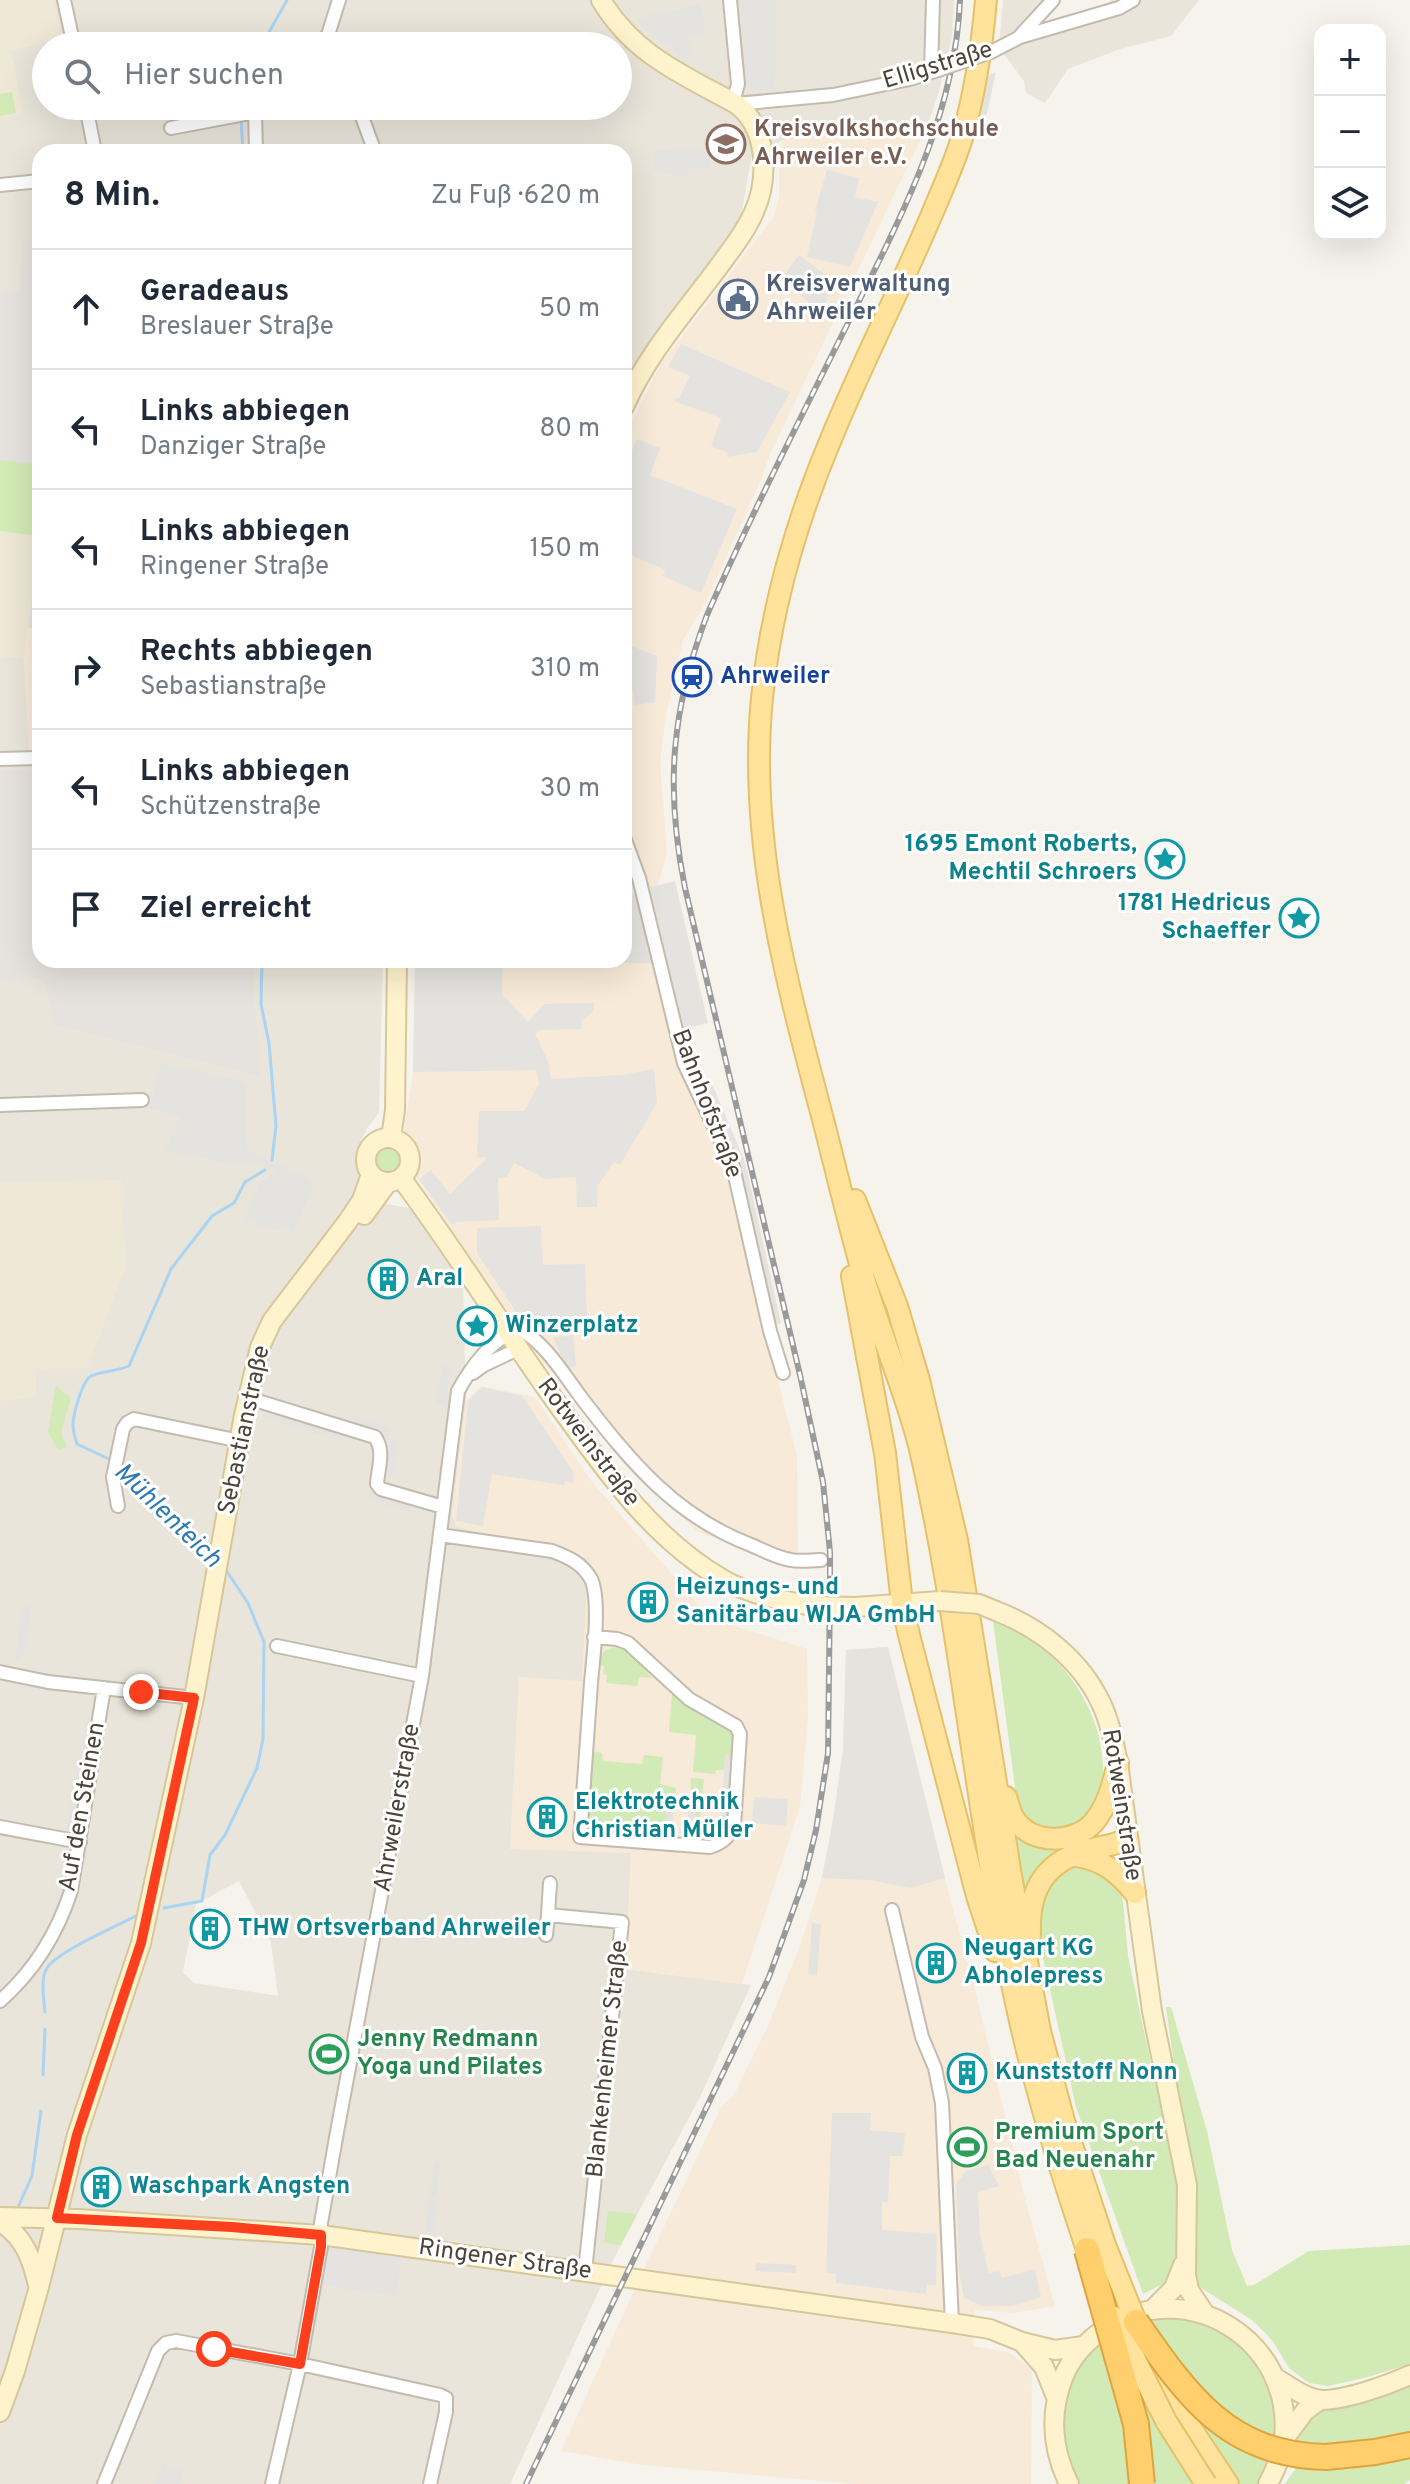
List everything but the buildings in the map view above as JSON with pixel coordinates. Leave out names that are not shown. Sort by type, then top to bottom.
[{"type":"highway","points":[[1096,2248],[1136,2424],[1142,2484]]},
{"type":"highway","points":[[1144,2316],[1187,2392],[1227,2428],[1268,2448],[1326,2457],[1410,2445]]},
{"type":"main road","points":[[601,0],[624,32]]},
{"type":"main road","points":[[986,0],[973,91],[962,138],[913,258],[830,439],[794,535],[771,636],[762,701],[762,843],[779,949],[865,1283],[919,1445],[956,1641],[995,1895],[1024,2036],[1047,2126],[1096,2248],[1144,2316],[1181,2413],[1228,2484]]},
{"type":"main road","points":[[632,40],[674,71],[735,103],[752,121],[761,145],[763,180],[749,223],[658,347],[632,389]]},
{"type":"main road","points":[[391,1138],[395,1110],[397,968]]},
{"type":"main road","points":[[823,1119],[885,1453],[902,1603],[909,1635],[977,1896],[1024,2036]]},
{"type":"main road","points":[[823,1119],[897,1306],[919,1380],[957,1540],[1033,1995],[1096,2248],[1119,2328],[1172,2431],[1206,2484]]},
{"type":"main road","points":[[391,1138],[404,1145],[410,1158],[406,1172],[387,1178],[366,1160],[371,1146],[391,1138]]},
{"type":"main road","name":"Sebastianstraße","points":[[0,2412],[39,2287],[80,2123],[141,1943],[194,1698],[260,1347],[272,1321],[306,1274],[346,1234],[362,1200],[387,1178]]},
{"type":"main road","name":"Rotweinstraße","points":[[387,1178],[480,1289],[512,1341],[608,1473],[632,1503],[691,1559],[726,1581],[766,1597],[812,1606],[855,1607],[960,1601],[996,1611],[1043,1634],[1085,1678],[1100,1702],[1109,1725],[1118,1763],[1152,2011],[1187,2185],[1185,2259],[1189,2290],[1205,2314]]},
{"type":"main road","points":[[990,1746],[1013,1819],[1028,1833],[1072,1847],[1106,1864],[1135,1893]]},
{"type":"main road","points":[[1033,1995],[1030,1925],[1033,1899],[1048,1871],[1093,1823],[1108,1798],[1118,1763]]},
{"type":"main road","points":[[1072,1847],[1116,1845],[1127,1838]]},
{"type":"main road","name":"Ringener Straße","points":[[0,2220],[57,2218],[321,2235],[952,2323],[990,2329],[1022,2342],[1055,2350],[1083,2346]]},
{"type":"main road","points":[[0,2220],[19,2237],[28,2251],[39,2287]]},
{"type":"main road","points":[[1144,2316],[1174,2288],[1185,2259]]},
{"type":"main road","points":[[1069,2484],[1054,2443],[1053,2420],[1056,2397],[1067,2370],[1083,2346],[1114,2322],[1179,2309],[1205,2314],[1247,2339],[1276,2378],[1284,2408],[1284,2439],[1278,2464],[1268,2484]]},
{"type":"main road","points":[[1022,2342],[1044,2367],[1056,2397]]},
{"type":"main road","points":[[1284,2439],[1305,2411],[1320,2400],[1368,2390],[1410,2375]]},
{"type":"main road","points":[[1276,2378],[1320,2400]]},
{"type":"street","points":[[64,0],[71,32]]},
{"type":"street","points":[[332,32],[339,0]]},
{"type":"street","points":[[730,0],[738,84],[735,103]]},
{"type":"street","points":[[933,0],[934,71]]},
{"type":"street","points":[[1020,37],[1053,0]]},
{"type":"street","name":"Elligstraße","points":[[735,103],[833,95],[910,79],[991,52],[1020,37],[1119,8],[1133,0]]},
{"type":"street","points":[[89,120],[93,144]]},
{"type":"street","points":[[171,128],[210,120]]},
{"type":"street","points":[[250,120],[255,144]]},
{"type":"street","points":[[363,120],[372,144]]},
{"type":"street","points":[[0,185],[32,182]]},
{"type":"street","points":[[0,759],[32,758]]},
{"type":"street","name":"Bahnhofstraße","points":[[632,859],[684,1063],[733,1167],[770,1331],[783,1373]]},
{"type":"street","points":[[0,1105],[142,1100]]},
{"type":"street","name":"Rotweinstraße","points":[[512,1341],[518,1328],[543,1348],[648,1479],[674,1502],[722,1534],[791,1560],[821,1560]]},
{"type":"street","points":[[464,1380],[512,1341]]},
{"type":"street","name":"Ahrweilerstraße","points":[[272,2484],[300,2364],[337,2132],[422,1676],[458,1391],[480,1356],[491,1345],[512,1341]]},
{"type":"street","points":[[248,1398],[375,1437],[381,1451],[377,1484],[381,1489],[443,1507]]},
{"type":"street","points":[[118,1506],[114,1472],[123,1429],[134,1419],[240,1441]]},
{"type":"street","points":[[440,1535],[552,1551],[569,1557],[581,1566],[592,1581],[594,1637],[580,1837],[710,1847],[719,1844],[734,1826],[740,1734],[736,1726],[689,1699],[636,1648],[617,1639],[594,1637]]},
{"type":"street","points":[[277,1646],[422,1676]]},
{"type":"street","points":[[0,1672],[24,1679],[194,1698]]},
{"type":"street","name":"Auf den Steinen","points":[[3,1994],[46,1949],[63,1917],[80,1842],[104,1688]]},
{"type":"street","points":[[0,1827],[80,1842]]},
{"type":"street","points":[[546,1935],[550,1883]]},
{"type":"street","points":[[892,1910],[922,2037],[935,2068],[942,2103],[952,2323]]},
{"type":"street","name":"Blankenheimer Straße","points":[[548,1915],[622,1922],[585,2271]]},
{"type":"street","points":[[104,2484],[158,2351],[166,2343],[176,2341],[300,2364],[431,2392],[446,2398],[446,2412],[430,2484]]},
{"type":"shaded area","points":[[0,0],[954,0],[952,37],[928,124],[784,140],[752,154],[741,217],[632,377],[632,144],[32,144],[32,968],[383,968],[379,1113],[359,1145],[361,1164],[356,1184],[381,1203],[409,1208],[441,1245],[463,1283],[466,1401],[452,1515],[456,1525],[467,1529],[589,1558],[582,1682],[519,1677],[631,1853],[626,1969],[751,1985],[701,2095],[613,2260],[510,2484],[0,2484]],"holes":[[[239,1881],[271,1943],[278,1996],[194,1983],[183,1972],[196,1904]]]},
{"type":"shaded area","points":[[0,0],[54,0],[61,32],[32,32],[32,46],[11,51],[23,115],[0,118]]},
{"type":"shaded area","points":[[734,0],[776,0],[775,90],[743,89]]},
{"type":"shaded area","points":[[1003,0],[1059,0],[1044,17],[1047,26],[1105,6],[1112,0],[1199,0],[1171,36],[1120,49],[1068,69],[1045,103],[1026,93],[1024,81],[999,48]]},
{"type":"shaded area","points":[[701,4],[706,36],[689,37],[692,58],[682,58],[669,44],[662,44],[640,25],[639,18]]},
{"type":"shaded area","points":[[996,72],[986,118],[978,122],[988,76]]},
{"type":"shaded area","points":[[928,124],[771,452],[707,600],[683,640],[666,714],[660,763],[667,853],[644,934],[686,1085],[710,1127],[728,1183],[797,1456],[798,1566],[698,1532],[633,1473],[498,1305],[417,1179],[404,1130],[413,1072],[415,968],[632,968],[632,423],[660,365],[773,218],[779,198],[779,160],[784,140]]},
{"type":"shaded area","points":[[711,148],[709,169],[691,167],[686,177],[653,172],[655,150]]},
{"type":"shaded area","points":[[827,170],[859,178],[855,197],[878,202],[850,267],[807,257],[815,211]]},
{"type":"shaded area","points":[[32,240],[32,464],[0,460],[0,293],[20,292],[22,241]]},
{"type":"shaded area","points":[[799,255],[835,282],[821,311],[781,280]]},
{"type":"shaded area","points":[[681,344],[790,392],[757,452],[727,457],[728,452],[711,447],[721,418],[674,401],[679,398],[690,376],[668,367]]},
{"type":"shaded area","points":[[637,439],[660,448],[650,475],[737,509],[701,593],[663,576],[665,570],[632,556],[632,451]]},
{"type":"shaded area","points":[[0,531],[32,535],[32,592],[24,657],[0,658]]},
{"type":"shaded area","points":[[32,588],[32,750],[29,750],[23,649]]},
{"type":"shaded area","points":[[32,596],[32,628],[28,628]]},
{"type":"shaded area","points":[[632,646],[657,656],[655,702],[635,705]]},
{"type":"shaded area","points":[[32,769],[32,968],[254,968],[259,1076],[55,1025],[44,978],[0,980],[0,770]]},
{"type":"shaded area","points":[[675,881],[708,1023],[683,1029],[650,887]]},
{"type":"shaded area","points":[[632,893],[635,893],[652,963],[632,963]]},
{"type":"shaded area","points":[[415,968],[502,968],[502,994],[528,1022],[544,1004],[594,1003],[594,1010],[581,1022],[582,1029],[541,1030],[535,1034],[549,1063],[551,1079],[622,1075],[654,1069],[657,1103],[620,1165],[614,1162],[598,1185],[597,1207],[577,1207],[576,1177],[545,1179],[514,1163],[507,1177],[498,1178],[499,1220],[457,1222],[452,1225],[419,1179],[431,1170],[450,1194],[487,1158],[477,1157],[479,1111],[524,1111],[539,1084],[536,1070],[413,1072]]},
{"type":"shaded area","points":[[161,1063],[245,1082],[247,1150],[303,1174],[313,1186],[293,1233],[286,1228],[278,1231],[245,1220],[259,1184],[276,1171],[250,1162],[244,1167],[165,1150],[180,1117],[149,1108]]},
{"type":"shaded area","points":[[713,1086],[745,1162],[781,1323],[773,1326],[737,1165],[705,1090]]},
{"type":"shaded area","points":[[121,1180],[126,1266],[87,1368],[36,1369],[36,1397],[0,1401],[0,1182]]},
{"type":"shaded area","points":[[541,1226],[543,1265],[585,1264],[587,1318],[524,1324],[477,1253],[477,1228]]},
{"type":"shaded area","points":[[573,1336],[576,1366],[568,1368],[554,1337]]},
{"type":"shaded area","points":[[443,1364],[451,1367],[446,1405],[436,1403]]},
{"type":"shaded area","points":[[481,1386],[535,1397],[592,1482],[710,1618],[807,1649],[808,1718],[800,1807],[742,1984],[626,1969],[631,1853],[510,1849],[519,1677],[582,1681],[589,1558],[456,1525],[452,1515],[466,1401]]},
{"type":"shaded area","points":[[482,1387],[522,1396],[574,1473],[573,1483],[565,1481],[564,1485],[492,1474],[483,1526],[456,1521],[468,1401]]},
{"type":"shaded area","points":[[264,1411],[344,1435],[342,1442],[263,1418]]},
{"type":"shaded area","points":[[354,1414],[391,1427],[388,1436],[350,1424]]},
{"type":"shaded area","points":[[390,1441],[397,1441],[392,1475],[384,1476]]},
{"type":"shaded area","points":[[371,1492],[411,1506],[407,1511],[367,1499]]},
{"type":"shaded area","points":[[30,1604],[24,1655],[14,1662],[23,1608]]},
{"type":"shaded area","points":[[888,1647],[922,1794],[1055,2306],[1014,2313],[975,2310],[973,2346],[1008,2352],[1032,2369],[1031,2484],[855,2484],[643,2465],[561,2451],[721,2107],[734,2095],[767,2028],[799,1948],[822,1878],[833,1820],[843,1750],[846,1650]]},
{"type":"shaded area","points":[[888,1647],[945,1878],[910,1888],[870,1880],[822,1878],[843,1750],[846,1650]]},
{"type":"shaded area","points":[[86,1723],[93,1724],[73,1836],[65,1835]]},
{"type":"shaded area","points":[[725,1755],[733,1755],[730,1820],[721,1819]]},
{"type":"shaded area","points":[[667,1797],[675,1797],[672,1835],[664,1835]]},
{"type":"shaded area","points":[[754,1797],[788,1799],[786,1826],[752,1823]]},
{"type":"shaded area","points":[[690,1798],[698,1798],[694,1837],[686,1836]]},
{"type":"shaded area","points":[[812,1923],[821,1924],[817,1975],[808,1974]]},
{"type":"shaded area","points":[[832,2113],[871,2113],[870,2130],[905,2133],[903,2156],[890,2156],[888,2202],[882,2202],[882,2230],[937,2234],[936,2286],[927,2285],[926,2294],[836,2283],[836,2274],[826,2273]]},
{"type":"shaded area","points":[[434,2161],[441,2162],[437,2197],[430,2197]]},
{"type":"shaded area","points":[[988,2165],[999,2186],[978,2192],[980,2235],[989,2273],[999,2271],[1002,2278],[1035,2269],[1041,2297],[1012,2306],[982,2306],[964,2298],[959,2271],[956,2184],[966,2171]]},
{"type":"shaded area","points":[[429,2200],[437,2201],[434,2232],[426,2231]]},
{"type":"shaded area","points":[[326,2247],[402,2258],[396,2296],[320,2285]]},
{"type":"shaded area","points":[[756,2263],[796,2265],[796,2273],[755,2271]]},
{"type":"shaded area","points":[[162,2463],[183,2472],[179,2484],[156,2484]]},
{"type":"green space","points":[[12,92],[16,113],[0,116],[0,94]]},
{"type":"green space","points":[[0,460],[32,464],[32,535],[0,531]]},
{"type":"green space","points":[[389,1142],[401,1147],[406,1159],[401,1171],[389,1176],[377,1171],[372,1159],[377,1147]]},
{"type":"green space","points":[[56,1386],[71,1398],[61,1433],[67,1447],[58,1450],[48,1432]]},
{"type":"green space","points":[[993,1621],[1032,1640],[1051,1655],[1075,1683],[1092,1716],[1102,1752],[1102,1791],[1094,1811],[1073,1827],[1055,1831],[1038,1828],[1026,1819],[1017,1802]]},
{"type":"green space","points":[[617,1647],[632,1656],[652,1678],[639,1677],[637,1686],[606,1683],[604,1666],[598,1665],[599,1657],[606,1650]]},
{"type":"green space","points":[[672,1694],[728,1727],[734,1738],[733,1755],[725,1755],[724,1770],[716,1770],[715,1774],[693,1772],[696,1735],[669,1732]]},
{"type":"green space","points":[[591,1751],[602,1753],[603,1761],[642,1764],[644,1755],[663,1757],[660,1784],[676,1788],[675,1797],[667,1797],[664,1834],[672,1835],[671,1839],[599,1833],[592,1829],[586,1818]]},
{"type":"green space","points":[[691,1778],[704,1779],[700,1818],[728,1821],[717,1836],[686,1838],[694,1837],[697,1798],[690,1798]]},
{"type":"green space","points":[[1009,1824],[1068,1846],[1023,1908]]},
{"type":"green space","points":[[1079,1864],[1094,1866],[1119,1886],[1128,1956],[1179,2195],[1181,2240],[1171,2280],[1143,2294],[1076,2107],[1043,1958],[1040,1906],[1049,1882],[1064,1868]]},
{"type":"green space","points":[[1166,2007],[1171,2007],[1207,2131],[1232,2250],[1247,2286],[1254,2285],[1309,2251],[1410,2245],[1410,2364],[1328,2386],[1309,2383],[1289,2368],[1272,2340],[1252,2320],[1198,2286],[1195,2274],[1197,2211],[1193,2169],[1181,2115]]},
{"type":"green space","points":[[608,2211],[637,2214],[621,2245],[604,2243]]},
{"type":"green space","points":[[1177,2316],[1203,2322],[1242,2343],[1268,2380],[1274,2399],[1276,2439],[1267,2471],[1258,2484],[1079,2484],[1072,2476],[1062,2448],[1064,2390],[1085,2354],[1130,2321]]},
{"type":"green space","points":[[1410,2386],[1410,2431],[1366,2444],[1325,2446],[1290,2441],[1317,2410]]},
{"type":"green space","points":[[1410,2451],[1410,2480],[1404,2484],[1285,2484],[1297,2466]]},
{"type":"waterway","name":"Mühlenteich","points":[[269,32],[287,0]]},
{"type":"waterway","name":"Mühlenteich","points":[[241,120],[243,144]]},
{"type":"waterway","name":"Mühlenteich","points":[[262,968],[261,1004],[269,1043],[276,1126],[272,1160]]},
{"type":"waterway","name":"Mühlenteich","points":[[111,1460],[77,1444],[73,1420],[84,1384],[91,1376],[129,1366],[171,1269],[212,1216],[234,1203],[245,1182],[265,1170]]},
{"type":"waterway","name":"Mühlenteich","points":[[121,1466],[211,1552]]},
{"type":"waterway","name":"Mühlenteich","points":[[164,1908],[202,1901],[210,1855],[225,1835],[257,1768],[263,1739],[264,1642],[248,1603],[224,1567]]},
{"type":"waterway","name":"Mühlenteich","points":[[45,2012],[44,1978],[53,1961],[140,1914]]},
{"type":"waterway","name":"Mühlenteich","points":[[43,2075],[45,2029]]},
{"type":"waterway","name":"Mühlenteich","points":[[19,2205],[32,2176],[41,2111]]},
{"type":"railway","points":[[526,2484],[769,1977],[804,1880],[816,1830],[828,1753],[830,1552],[823,1482],[685,888],[675,817],[675,750],[686,684],[707,615],[775,469],[886,247],[921,168],[948,86],[960,0]]},
{"type":"place","name":"Kreisvolkshochschule Ahrweiler e.V.","points":[[726,144]]},
{"type":"place","name":"Kreisverwaltung Ahrweiler","points":[[738,299]]},
{"type":"place","name":"Ahrweiler","points":[[692,677]]},
{"type":"place","name":"1695 Emont Roberts, Mechtil Schroers","points":[[1165,859]]},
{"type":"place","name":"1781 Hedricus Schaeffer","points":[[1299,918]]},
{"type":"place","name":"Aral","points":[[388,1279]]},
{"type":"place","name":"Winzerplatz","points":[[477,1326]]},
{"type":"place","name":"Heizungs- und Sanitärbau WIJA GmbH","points":[[648,1602]]},
{"type":"place","name":"Elektrotechnik Christian Müller","points":[[547,1817]]},
{"type":"place","name":"THW Ortsverband Ahrweiler","points":[[210,1929]]},
{"type":"place","name":"Neugart KG Abholepress","points":[[936,1963]]},
{"type":"place","name":"Jenny Redmann Yoga und Pilates","points":[[329,2054]]},
{"type":"place","name":"Kunststoff Nonn","points":[[967,2073]]},
{"type":"place","name":"Premium Sport Bad Neuenahr","points":[[967,2147]]},
{"type":"place","name":"Waschpark Angsten","points":[[101,2187]]},
{"type":"route","points":[[141,1692],[194,1698],[141,1943],[88,2098],[57,2218],[321,2235],[300,2364],[214,2349]]}]
